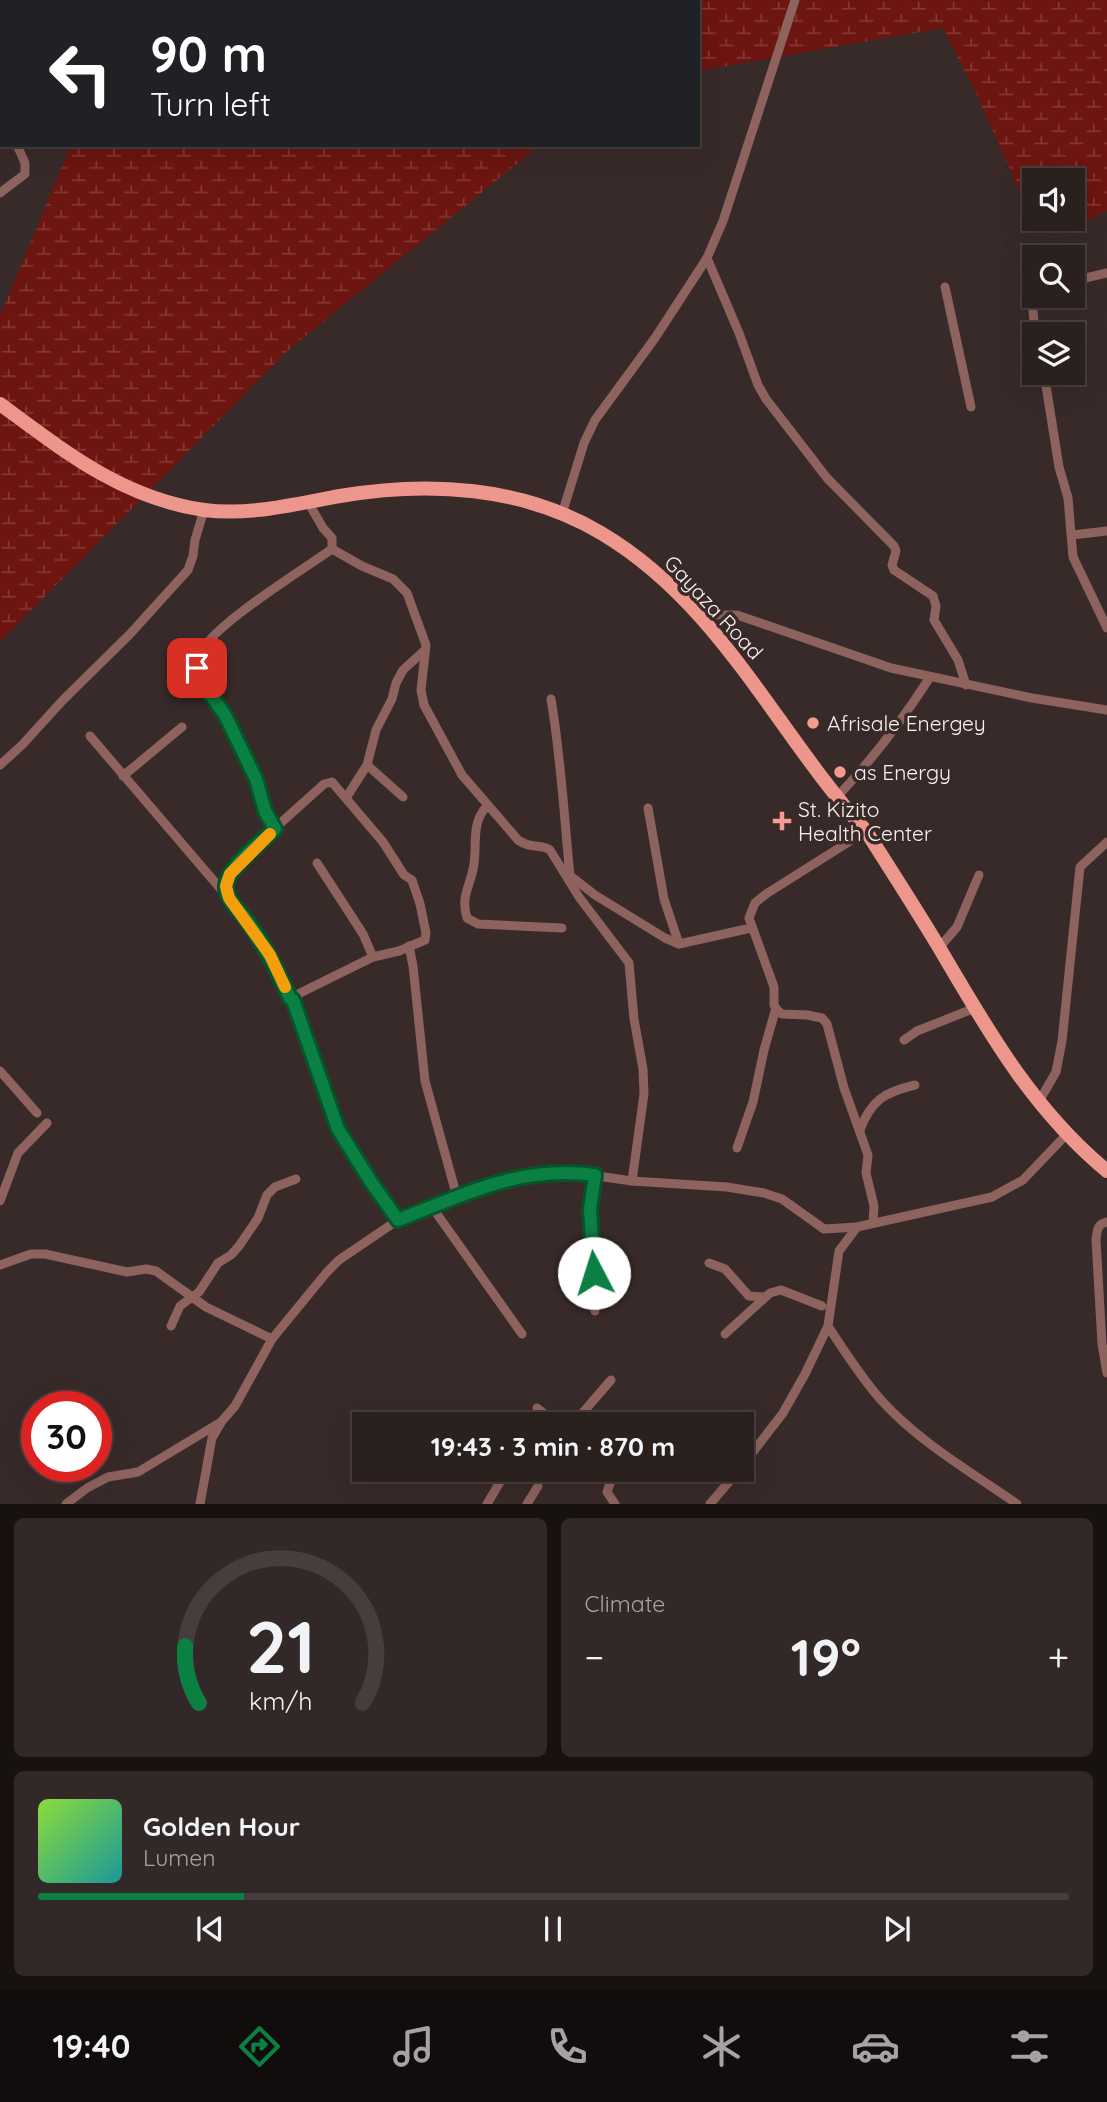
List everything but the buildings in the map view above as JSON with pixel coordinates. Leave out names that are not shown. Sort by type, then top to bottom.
[{"type":"main road","name":"Gayaza Road","points":[[0,404],[67,453],[121,486],[166,502],[204,510],[263,510],[368,491],[445,488],[498,495],[562,514],[599,531],[629,551],[671,584],[754,682],[836,799],[866,831],[975,1008],[1038,1103],[1066,1135],[1107,1171]]},
{"type":"street","points":[[562,514],[584,443],[595,421],[707,258],[727,209],[795,0]]},
{"type":"street","points":[[0,193],[25,174],[18,147]]},
{"type":"street","points":[[707,258],[766,399],[827,478],[894,546],[894,569],[933,596],[936,606],[934,620],[958,660],[966,685]]},
{"type":"street","points":[[1085,278],[1107,273]]},
{"type":"street","points":[[945,287],[971,407]]},
{"type":"street","points":[[1046,385],[1059,467],[1068,498],[1073,557],[1107,628]]},
{"type":"street","points":[[308,502],[332,538],[332,549]]},
{"type":"street","points":[[0,765],[130,634],[188,570],[204,510]]},
{"type":"street","points":[[1072,535],[1107,531]]},
{"type":"street","points":[[332,549],[393,579],[407,593],[426,645],[421,690],[424,705],[462,775],[518,840],[531,847],[545,847],[550,850],[567,873],[579,897],[629,962],[644,1094],[632,1181]]},
{"type":"street","points":[[275,829],[265,811],[256,779],[225,715],[202,683],[197,668],[198,659],[203,646],[249,605],[332,549]]},
{"type":"street","points":[[699,615],[737,615],[891,668],[966,685],[1107,710]]},
{"type":"street","points":[[346,798],[367,765],[376,730],[392,699],[396,682],[403,670],[425,650]]},
{"type":"street","points":[[836,799],[901,721],[930,677]]},
{"type":"street","points":[[551,699],[558,737],[567,873],[595,895],[679,944],[751,928]]},
{"type":"street","points":[[123,776],[182,727]]},
{"type":"street","points":[[90,736],[229,898],[270,955],[299,1013],[338,1129],[398,1220]]},
{"type":"street","points":[[367,765],[403,797]]},
{"type":"street","points":[[229,898],[226,886],[230,874],[327,782],[336,785],[383,842],[404,875],[412,880],[420,904],[425,940],[373,957],[290,998]]},
{"type":"street","points":[[487,806],[479,815],[475,832],[474,865],[463,905],[467,918],[478,924],[562,929]]},
{"type":"street","points":[[648,808],[664,899],[679,944]]},
{"type":"street","points":[[737,1148],[753,1102],[776,1008],[774,987],[751,928],[749,912],[755,903],[866,831]]},
{"type":"street","points":[[1038,1103],[1056,1072],[1062,1041],[1080,867],[1107,842]]},
{"type":"street","points":[[1095,852],[1107,850]]},
{"type":"street","points":[[317,863],[363,934],[373,957]]},
{"type":"street","points":[[939,948],[957,927],[979,875]]},
{"type":"street","points":[[409,946],[425,1081],[457,1197]]},
{"type":"street","points":[[776,1008],[782,1014],[822,1018],[827,1024],[844,1088],[868,1155],[866,1173],[874,1206],[873,1223]]},
{"type":"street","points":[[904,1040],[917,1031],[975,1008]]},
{"type":"street","points":[[0,1071],[37,1113]]},
{"type":"street","points":[[860,1130],[873,1103],[884,1095],[915,1084]]},
{"type":"street","points":[[0,1201],[18,1153],[47,1123]]},
{"type":"street","points":[[200,1503],[212,1438],[235,1406],[272,1339],[333,1266],[398,1220],[490,1185],[541,1173],[570,1172],[632,1181],[727,1187],[764,1193],[782,1199],[824,1228],[858,1227],[992,1197],[1023,1180],[1066,1135]]},
{"type":"street","points":[[595,1175],[590,1209],[595,1311]]},
{"type":"street","points":[[171,1325],[180,1306],[191,1295],[199,1292],[218,1263],[232,1255],[239,1246],[258,1218],[267,1195],[275,1187],[296,1179]]},
{"type":"street","points":[[432,1207],[522,1334]]},
{"type":"street","points":[[1107,1222],[1097,1228],[1096,1240],[1102,1344],[1107,1373]]},
{"type":"street","points":[[754,1450],[783,1413],[828,1326],[837,1257],[858,1227]]},
{"type":"street","points":[[0,1265],[31,1254],[45,1254],[127,1272],[146,1269],[167,1277],[206,1307],[272,1339]]},
{"type":"street","points":[[709,1263],[725,1269],[749,1296],[764,1297]]},
{"type":"street","points":[[725,1334],[770,1293],[781,1290],[822,1306]]},
{"type":"street","points":[[828,1326],[865,1381],[883,1402],[930,1443],[1017,1503]]},
{"type":"street","points":[[583,1412],[611,1380]]},
{"type":"street","points":[[537,1408],[542,1412]]},
{"type":"street","points":[[66,1503],[108,1477],[138,1472],[222,1421]]},
{"type":"street","points":[[487,1503],[500,1482]]},
{"type":"street","points":[[611,1482],[607,1492],[615,1503]]},
{"type":"street","points":[[710,1503],[728,1482]]},
{"type":"street","points":[[527,1503],[538,1486]]},
{"type":"green space","points":[[700,0],[1107,0],[1107,211],[1085,223],[1085,168],[1022,168],[1022,196],[976,93],[943,28],[700,71]]},
{"type":"green space","points":[[70,147],[538,147],[287,351],[0,642],[0,316]]},
{"type":"slow traffic","points":[[270,834],[230,874],[226,886],[229,898],[270,955],[285,987]]},
{"type":"place","name":"Afrisale Energey","points":[[813,723]]},
{"type":"place","name":"as Energy","points":[[840,772]]},
{"type":"place","name":"St. Kizito Health Center","points":[[782,821]]},
{"type":"route","points":[[197,668],[202,683],[225,715],[256,779],[265,811],[275,829],[230,874],[226,886],[229,898],[270,955],[293,1000],[338,1129],[371,1182],[398,1220],[510,1180],[555,1172],[595,1175],[590,1209],[594,1273]]}]
